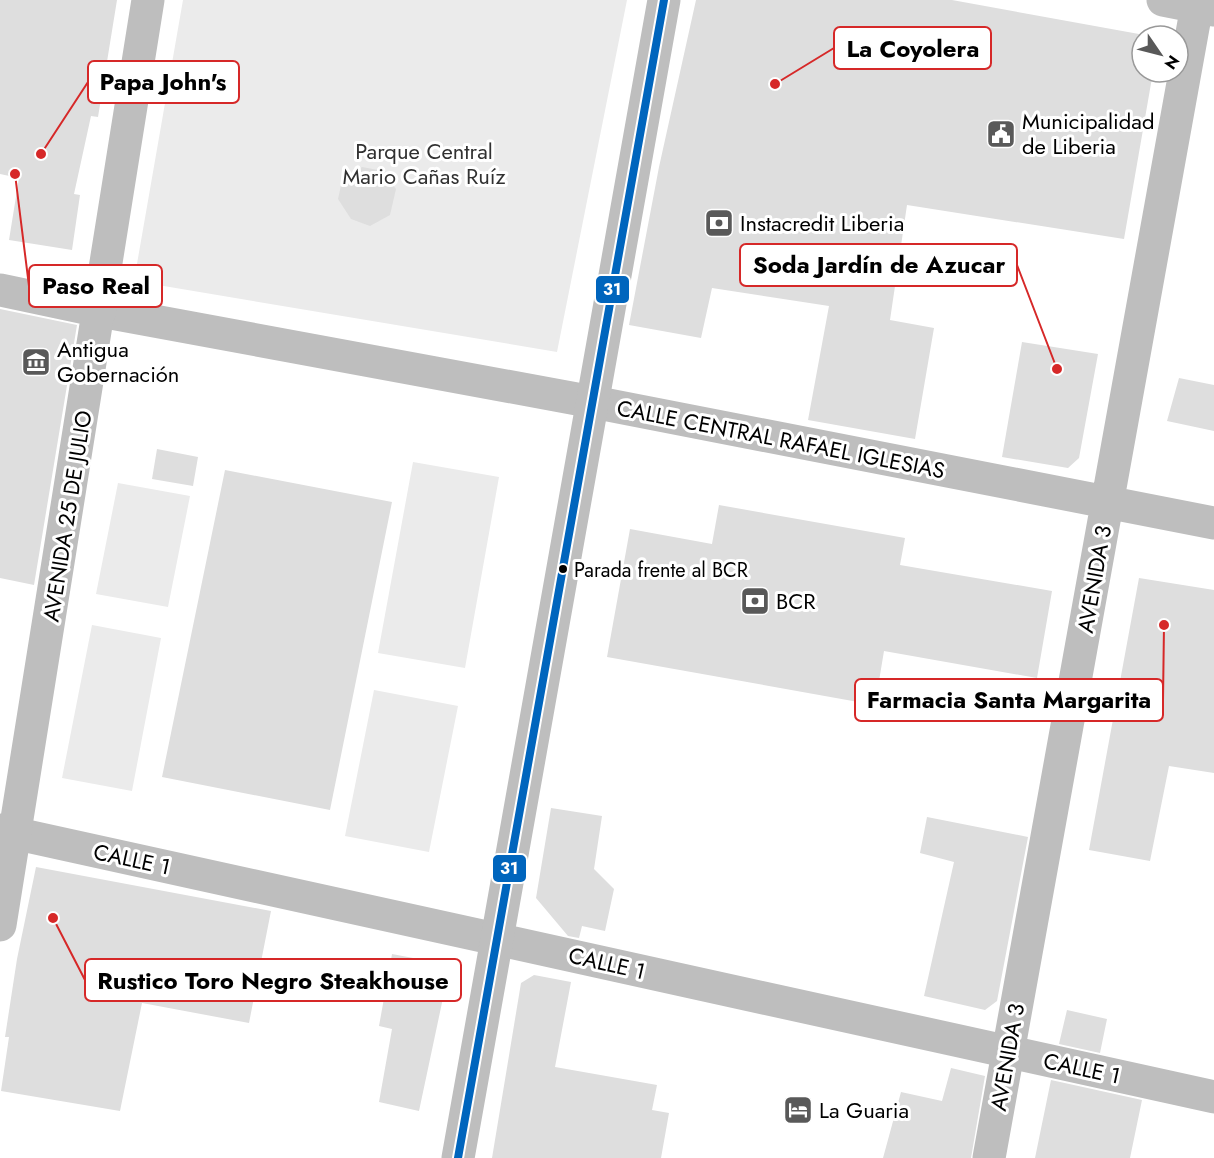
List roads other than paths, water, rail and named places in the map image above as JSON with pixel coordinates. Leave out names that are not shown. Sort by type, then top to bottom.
[{"type":"street","name":"AVENIDA 25 DE JULIO","points":[[0,925],[8,832],[100,310],[148,0]]},
{"type":"street","points":[[458,1158],[664,0]]},
{"type":"street","points":[[1163,0],[1203,6]]},
{"type":"street","name":"AVENIDA 3","points":[[989,1158],[1107,504],[1203,6]]},
{"type":"street","name":"CALLE CENTRAL RAFAEL IGLESIAS","points":[[0,290],[1214,523]]},
{"type":"street","name":"CALLE 1","points":[[8,832],[1214,1097]]},
{"type":"place","name":"La Coyolera","points":[[775,84]]},
{"type":"place","name":"Municipalidad de Liberia","points":[[1001,134]]},
{"type":"place","name":"Papa John's","points":[[41,154]]},
{"type":"place","name":"Paso Real","points":[[15,174]]},
{"type":"place","name":"Instacredit Liberia","points":[[719,223]]},
{"type":"place","name":"Antigua Gobernación","points":[[36,362]]},
{"type":"place","name":"Soda Jardín de Azucar","points":[[1057,369]]},
{"type":"place","name":"Parada frente al BCR","points":[[563,569]]},
{"type":"place","name":"BCR","points":[[755,601]]},
{"type":"place","name":"Farmacia Santa Margarita","points":[[1164,625]]},
{"type":"place","name":"Rustico Toro Negro Steakhouse","points":[[53,918]]},
{"type":"place","name":"La Guaria","points":[[798,1110]]},
{"type":"park label","name":"Parque Central Mario Cañas Ruíz","points":[[424,164]]}]
